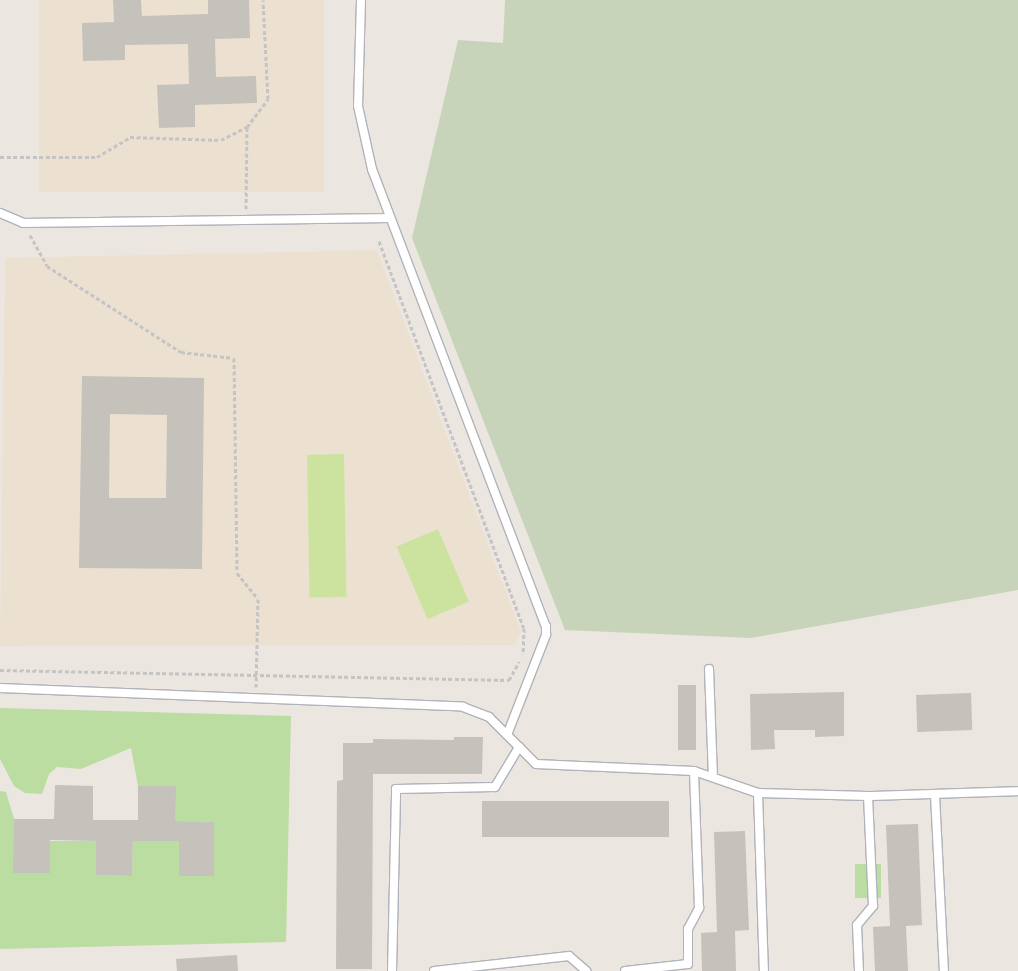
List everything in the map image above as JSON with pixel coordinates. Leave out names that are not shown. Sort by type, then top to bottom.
[{"type":"lane","points":[[361,0],[358,106],[372,170],[546,626],[546,636],[507,735]]},
{"type":"lane","points":[[0,213],[23,223],[390,218]]},
{"type":"lane","points":[[709,669],[713,778]]},
{"type":"lane","points":[[0,688],[463,707],[489,717],[536,764],[694,771],[758,793],[868,796],[1018,791]]},
{"type":"lane","points":[[392,971],[396,789],[495,787],[519,747]]},
{"type":"lane","points":[[625,971],[688,964],[688,928],[699,908],[694,771]]},
{"type":"lane","points":[[758,793],[764,971]]},
{"type":"lane","points":[[935,795],[944,971]]},
{"type":"lane","points":[[859,971],[857,925],[873,906],[868,796]]},
{"type":"lane","points":[[434,971],[569,956],[586,971]]},
{"type":"path","points":[[0,157],[96,157],[130,137],[221,140],[247,127],[268,99],[263,0]]},
{"type":"path","points":[[245,220],[247,127]]},
{"type":"path","points":[[23,223],[47,266],[181,352],[234,358],[237,573],[258,599],[256,698]]},
{"type":"path","points":[[0,670],[509,680],[523,655],[524,628],[378,241]]},
{"type":"shaded area","points":[[39,0],[324,0],[324,192],[39,192]]},
{"type":"shaded area","points":[[377,250],[521,632],[515,645],[0,646],[5,258]]},
{"type":"green space","points":[[505,0],[1018,0],[1018,590],[751,638],[565,630],[412,238],[458,40],[503,43]]},
{"type":"green space","points":[[344,454],[346,597],[310,598],[307,455]]},
{"type":"green space","points":[[438,529],[469,602],[427,619],[397,547]]},
{"type":"green space","points":[[0,708],[291,716],[286,942],[0,949],[0,791],[6,792],[14,819],[14,873],[49,873],[50,841],[96,841],[96,875],[132,876],[133,841],[179,841],[179,876],[213,876],[214,822],[175,821],[175,787],[138,786],[131,748],[81,769],[57,767],[49,774],[42,794],[25,793],[14,786],[0,759]]},
{"type":"green space","points":[[855,864],[881,864],[881,898],[855,898]]},
{"type":"building","points":[[113,0],[141,0],[142,16],[208,14],[208,0],[249,0],[250,38],[215,39],[216,77],[256,76],[257,103],[195,105],[195,127],[159,128],[157,85],[189,84],[188,44],[125,45],[125,60],[83,61],[82,23],[114,22]]},
{"type":"building","points":[[82,376],[204,378],[202,569],[79,568]],"holes":[[[110,414],[167,415],[166,498],[109,498]]]},
{"type":"building","points":[[678,685],[696,685],[696,750],[678,750]]},
{"type":"building","points":[[844,692],[844,736],[815,737],[815,730],[774,730],[775,749],[751,750],[750,694]]},
{"type":"building","points":[[971,693],[972,730],[917,732],[916,695]]},
{"type":"building","points":[[454,737],[483,737],[482,774],[373,774],[372,969],[336,969],[337,781],[343,780],[343,743],[373,743],[373,739],[454,740]]},
{"type":"building","points":[[55,785],[93,786],[93,820],[138,820],[138,786],[176,786],[175,821],[214,822],[214,876],[179,876],[179,841],[133,841],[132,876],[96,875],[96,841],[50,840],[50,873],[13,873],[14,819],[54,819]]},
{"type":"building","points":[[482,801],[669,801],[669,837],[482,837]]},
{"type":"building","points":[[918,824],[922,925],[906,926],[908,971],[875,971],[873,927],[890,926],[886,825]]},
{"type":"building","points":[[745,831],[749,930],[735,931],[736,971],[702,971],[701,933],[717,932],[714,832]]},
{"type":"building","points":[[237,955],[238,971],[177,971],[176,959]]}]
